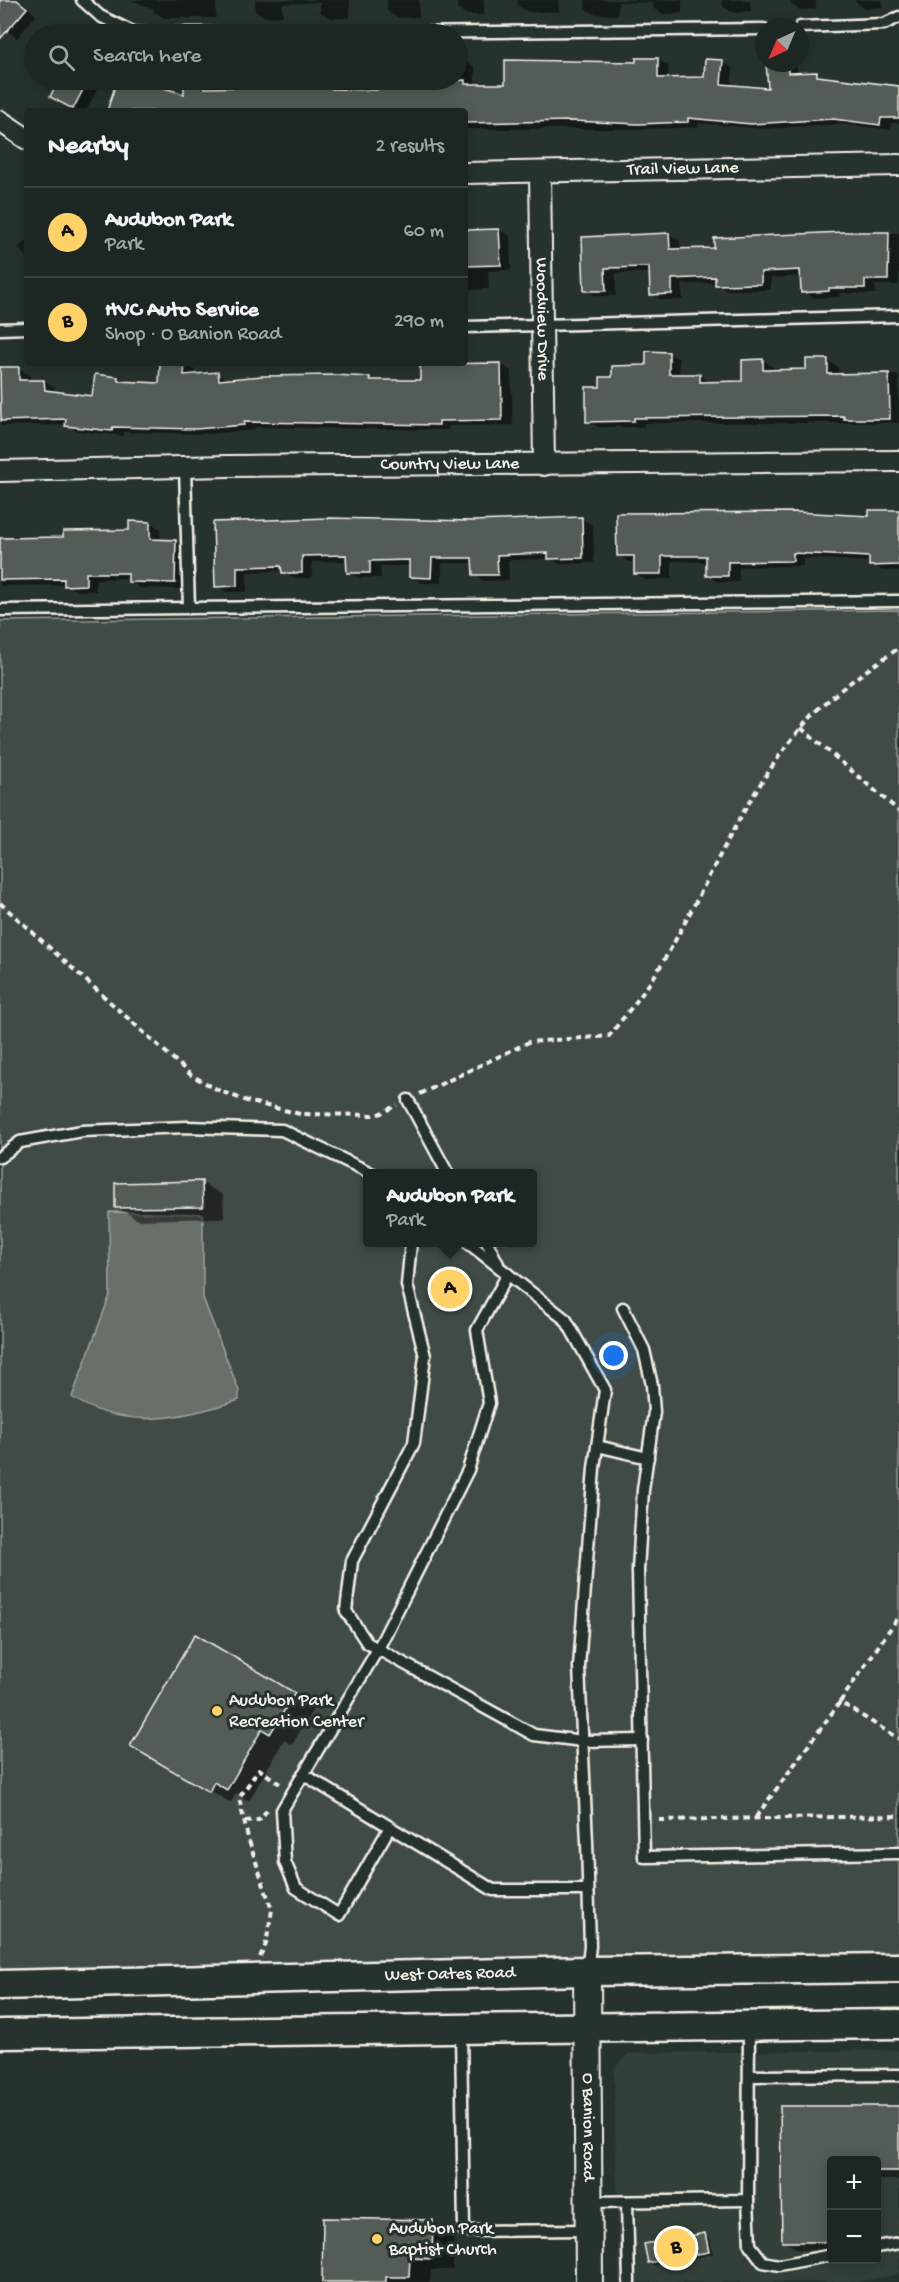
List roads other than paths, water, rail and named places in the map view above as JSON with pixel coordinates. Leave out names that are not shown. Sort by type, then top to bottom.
[{"type":"main road","name":"West Oates Road","points":[[0,1985],[586,1971],[899,1968]]},
{"type":"main road","points":[[0,2034],[899,2024]]},
{"type":"street","points":[[0,121],[24,137]]},
{"type":"street","name":"Trail View Lane","points":[[468,173],[899,165]]},
{"type":"street","name":"Woodview Drive","points":[[540,173],[544,465]]},
{"type":"street","name":"Country View Lane","points":[[0,471],[185,467],[544,465],[740,460],[899,461]]},
{"type":"street","name":"O Banion Road","points":[[586,1971],[589,2282]]},
{"type":"lane","points":[[82,0],[100,16],[116,24]]},
{"type":"lane","points":[[809,27],[884,24],[899,17]]},
{"type":"lane","points":[[468,32],[755,29]]},
{"type":"lane","points":[[468,327],[542,327],[899,316]]},
{"type":"lane","points":[[0,328],[24,328]]},
{"type":"lane","points":[[185,467],[189,608]]},
{"type":"lane","points":[[0,610],[899,601]]},
{"type":"lane","points":[[408,1100],[446,1169]]},
{"type":"lane","points":[[0,1157],[20,1142],[82,1131],[187,1127],[282,1130],[365,1169]]},
{"type":"lane","points":[[411,1247],[407,1285],[425,1356],[414,1443],[352,1561],[346,1611],[367,1643],[534,1735],[583,1741],[642,1740]]},
{"type":"lane","points":[[473,1247],[566,1320],[604,1390],[597,1446],[579,1667],[590,1946],[586,1971]]},
{"type":"lane","points":[[490,1247],[505,1272]]},
{"type":"lane","points":[[390,1827],[339,1915],[296,1888],[285,1862],[282,1810],[378,1649],[468,1470],[489,1403],[477,1330],[505,1272]]},
{"type":"lane","points":[[623,1308],[644,1350],[652,1385],[654,1412],[643,1490],[638,1570],[644,1857],[899,1853]]},
{"type":"lane","points":[[597,1446],[648,1458]]},
{"type":"lane","points":[[303,1774],[493,1890],[588,1890]]},
{"type":"lane","points":[[749,2027],[750,2245],[763,2262],[779,2265],[827,2256]]},
{"type":"lane","points":[[461,2030],[464,2231],[588,2230]]},
{"type":"lane","points":[[750,2076],[899,2075]]},
{"type":"lane","points":[[588,2202],[748,2200]]},
{"type":"lane","points":[[627,2202],[629,2282]]},
{"type":"lane","points":[[881,2246],[899,2243]]},
{"type":"place","name":"Audubon Park","points":[[450,1289]]},
{"type":"place","name":"Audubon Park Recreation Center","points":[[217,1711]]},
{"type":"place","name":"Audubon Park Baptist Church","points":[[377,2239]]},
{"type":"place","name":"HVC Auto Service","points":[[676,2248]]}]
